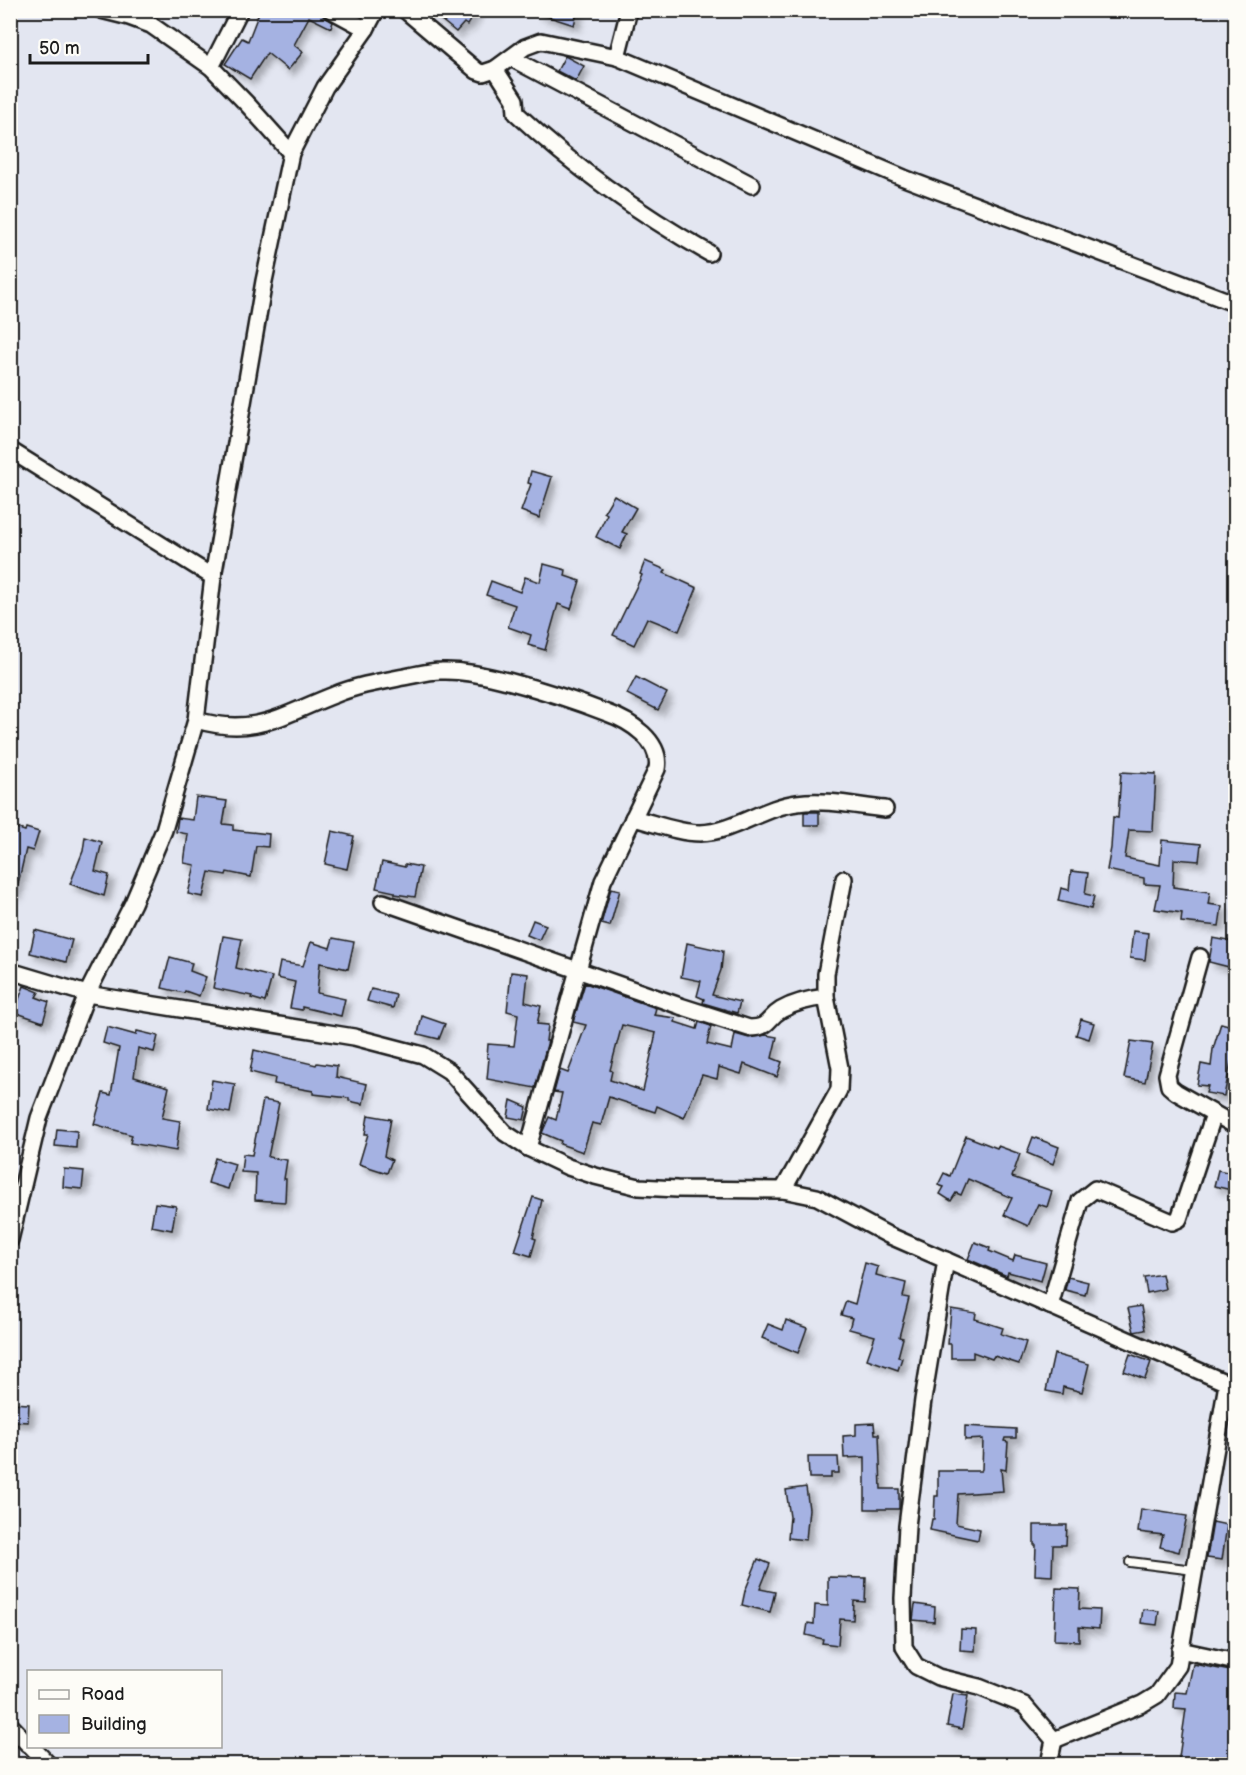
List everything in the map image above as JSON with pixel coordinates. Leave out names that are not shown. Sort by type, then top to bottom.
[{"type":"street","points":[[101,10],[151,25],[211,67],[291,153]]},
{"type":"street","points":[[211,67],[240,10]]},
{"type":"street","points":[[331,10],[366,29]]},
{"type":"street","points":[[10,1240],[39,1118],[87,994],[133,903],[164,830],[196,720],[213,577],[264,281],[291,153],[325,87],[366,29],[376,10]]},
{"type":"street","points":[[405,10],[477,71],[483,73],[495,69],[525,47],[541,41],[617,57],[904,178],[1236,304]]},
{"type":"street","points":[[617,57],[629,10]]},
{"type":"street","points":[[511,58],[752,185]]},
{"type":"street","points":[[495,69],[515,100],[516,113],[555,150],[666,229],[709,253]]},
{"type":"street","points":[[10,450],[213,577]]},
{"type":"street","points":[[196,720],[217,726],[248,727],[278,720],[336,694],[376,682],[441,671],[478,674],[568,698],[615,716],[646,737],[655,748],[657,769],[603,881],[528,1148]]},
{"type":"street","points":[[633,818],[702,833],[724,828],[777,807],[794,803],[811,801],[885,809]]},
{"type":"street","points":[[783,1190],[839,1090],[840,1068],[826,997],[826,974],[844,879]]},
{"type":"street","points":[[383,902],[749,1028],[760,1028],[778,1012],[802,1000],[826,997]]},
{"type":"street","points":[[1200,957],[1167,1075],[1169,1086],[1236,1126]]},
{"type":"street","points":[[10,971],[87,994],[354,1036],[423,1056],[449,1071],[505,1133],[528,1148],[595,1176],[639,1187],[783,1190],[817,1197],[888,1235],[1231,1385],[1194,1570],[1178,1666],[1157,1695],[1131,1710],[1054,1740]]},
{"type":"street","points":[[1050,1306],[1080,1201],[1095,1189],[1172,1222],[1179,1219],[1214,1114]]},
{"type":"street","points":[[946,1260],[923,1400],[907,1526],[903,1598],[904,1647],[916,1666],[938,1677],[979,1687],[1024,1705],[1054,1740]]},
{"type":"street","points":[[1180,1650],[1236,1662]]},
{"type":"street","points":[[10,1725],[27,1742]]},
{"type":"street","points":[[1049,1764],[1054,1740]]},
{"type":"street","points":[[33,1748],[48,1764]]},
{"type":"lane","points":[[1130,1562],[1194,1570]]},
{"type":"building","points":[[260,10],[321,10],[323,16],[333,22],[331,28],[309,17],[294,45],[303,52],[288,70],[267,53],[250,79],[225,64],[242,38],[248,41]]},
{"type":"building","points":[[429,10],[477,10],[467,25],[464,23],[456,32]]},
{"type":"building","points":[[537,10],[578,10],[574,25],[537,13]]},
{"type":"building","points":[[565,56],[584,66],[576,81],[557,71]]},
{"type":"building","points":[[531,471],[552,477],[539,518],[521,511],[531,484],[528,483]]},
{"type":"building","points":[[614,495],[636,508],[622,532],[627,534],[620,549],[596,537],[607,514],[604,512]]},
{"type":"building","points":[[645,561],[666,570],[664,573],[697,588],[679,631],[647,618],[634,645],[613,635],[642,575],[640,574]]},
{"type":"building","points":[[544,564],[566,570],[565,576],[580,581],[571,609],[558,604],[545,650],[528,645],[531,635],[508,627],[515,605],[486,595],[491,581],[520,592],[525,577],[540,582]]},
{"type":"building","points":[[636,677],[667,693],[658,710],[627,694]]},
{"type":"building","points":[[1121,772],[1156,774],[1153,831],[1129,830],[1125,858],[1160,865],[1162,840],[1201,844],[1199,861],[1174,859],[1173,887],[1210,892],[1208,904],[1222,906],[1219,926],[1181,922],[1182,913],[1155,909],[1160,885],[1144,884],[1144,878],[1107,870],[1113,817],[1118,818]]},
{"type":"building","points":[[196,797],[227,801],[223,824],[233,825],[233,830],[269,834],[268,847],[256,846],[251,877],[227,872],[226,875],[209,872],[203,897],[188,894],[195,865],[184,863],[188,834],[176,832],[178,818],[193,820]]},
{"type":"building","points":[[804,812],[819,812],[819,825],[804,825]]},
{"type":"building","points":[[10,826],[25,831],[26,828],[39,832],[33,851],[26,849],[16,893],[10,892]]},
{"type":"building","points":[[332,831],[354,836],[347,869],[325,864]]},
{"type":"building","points":[[85,837],[102,842],[95,871],[109,875],[104,896],[70,884],[83,851]]},
{"type":"building","points":[[382,862],[405,867],[405,864],[421,867],[415,897],[376,888]]},
{"type":"building","points":[[1071,871],[1088,873],[1085,894],[1094,896],[1091,909],[1058,901],[1061,888],[1069,890]]},
{"type":"building","points":[[611,888],[620,890],[610,926],[601,924]]},
{"type":"building","points":[[533,920],[546,925],[539,940],[527,935]]},
{"type":"building","points":[[35,930],[72,940],[66,962],[30,953]]},
{"type":"building","points":[[1133,931],[1148,933],[1145,960],[1130,958]]},
{"type":"building","points":[[223,936],[242,939],[236,968],[272,977],[265,1002],[251,998],[252,996],[213,988]]},
{"type":"building","points":[[333,938],[354,942],[348,969],[320,963],[317,993],[345,999],[341,1016],[302,1007],[302,1010],[290,1008],[295,982],[277,978],[280,962],[303,966],[311,942],[330,948]]},
{"type":"building","points":[[1213,938],[1234,942],[1229,967],[1209,962]]},
{"type":"building","points":[[687,943],[723,951],[721,970],[712,995],[740,1002],[737,1013],[703,1003],[704,999],[697,996],[701,981],[681,977]]},
{"type":"building","points":[[170,957],[192,963],[190,971],[206,977],[199,996],[185,991],[184,993],[162,988]]},
{"type":"building","points":[[511,972],[528,974],[525,1002],[541,1006],[537,1024],[548,1025],[546,1041],[548,1041],[535,1088],[487,1079],[488,1044],[514,1046],[518,1014],[507,1011]]},
{"type":"building","points":[[585,983],[656,1008],[654,1015],[676,1018],[675,1022],[697,1029],[699,1022],[711,1026],[707,1044],[732,1050],[735,1034],[749,1038],[766,1035],[777,1037],[772,1058],[782,1062],[777,1077],[744,1064],[741,1074],[719,1067],[717,1079],[702,1075],[684,1118],[657,1106],[655,1112],[609,1097],[601,1125],[592,1123],[583,1152],[560,1144],[561,1141],[542,1133],[549,1117],[556,1120],[562,1093],[554,1092],[560,1070],[568,1073],[586,1025],[573,1022]],"holes":[[[622,1025],[656,1033],[643,1091],[610,1080],[612,1071],[610,1070]]]},
{"type":"building","points":[[24,986],[39,992],[36,997],[49,1002],[43,1022],[14,1012]]},
{"type":"building","points":[[371,989],[396,995],[393,1008],[367,1001]]},
{"type":"building","points":[[422,1016],[445,1024],[439,1039],[418,1034]]},
{"type":"building","points":[[1081,1019],[1094,1023],[1089,1039],[1076,1035]]},
{"type":"building","points":[[1221,1023],[1236,1027],[1234,1062],[1231,1062],[1224,1096],[1206,1093],[1208,1086],[1197,1085],[1201,1064],[1211,1066],[1213,1049]]},
{"type":"building","points":[[107,1027],[136,1035],[137,1031],[158,1036],[154,1052],[138,1048],[134,1077],[169,1087],[162,1118],[180,1121],[176,1151],[130,1143],[132,1135],[94,1124],[103,1093],[111,1095],[119,1048],[103,1043]]},
{"type":"building","points":[[1131,1041],[1153,1044],[1145,1082],[1124,1078]]},
{"type":"building","points":[[254,1050],[316,1065],[317,1063],[337,1066],[336,1077],[367,1084],[363,1104],[349,1101],[349,1098],[313,1094],[313,1091],[274,1084],[275,1078],[250,1072]]},
{"type":"building","points":[[212,1080],[235,1084],[230,1113],[208,1109]]},
{"type":"building","points":[[263,1100],[279,1103],[268,1157],[287,1160],[284,1179],[286,1179],[285,1202],[255,1200],[256,1173],[241,1172],[243,1154],[252,1155]]},
{"type":"building","points":[[511,1100],[527,1107],[524,1120],[508,1117]]},
{"type":"building","points":[[368,1115],[391,1119],[384,1156],[392,1160],[387,1173],[359,1164],[368,1134],[365,1134]]},
{"type":"building","points":[[57,1129],[77,1131],[76,1148],[55,1146]]},
{"type":"building","points":[[966,1136],[1020,1154],[1012,1177],[1052,1191],[1047,1207],[1038,1204],[1028,1226],[1004,1215],[1012,1198],[968,1179],[961,1195],[956,1193],[951,1201],[940,1194],[944,1187],[938,1185],[944,1173],[950,1176]]},
{"type":"building","points":[[1033,1137],[1059,1147],[1053,1164],[1027,1153]]},
{"type":"building","points":[[215,1158],[235,1164],[228,1189],[208,1183]]},
{"type":"building","points":[[64,1169],[84,1171],[82,1189],[63,1187]]},
{"type":"building","points":[[1218,1170],[1236,1174],[1236,1191],[1214,1186]]},
{"type":"building","points":[[533,1197],[542,1200],[531,1256],[515,1251]]},
{"type":"building","points":[[155,1203],[176,1206],[172,1230],[151,1226]]},
{"type":"building","points":[[975,1242],[1013,1261],[1015,1255],[1046,1263],[1041,1281],[1008,1272],[1007,1276],[968,1259]]},
{"type":"building","points":[[865,1263],[878,1267],[876,1275],[906,1283],[903,1297],[909,1298],[899,1337],[903,1338],[898,1357],[902,1358],[898,1370],[867,1359],[875,1336],[849,1329],[852,1318],[841,1315],[846,1301],[855,1304]]},
{"type":"building","points":[[1162,1274],[1165,1289],[1147,1293],[1144,1277]]},
{"type":"building","points":[[1068,1277],[1088,1282],[1085,1295],[1065,1290]]},
{"type":"building","points":[[1141,1306],[1145,1330],[1134,1332],[1128,1308]]},
{"type":"building","points":[[951,1309],[976,1313],[975,1319],[1003,1328],[1001,1334],[1026,1342],[1019,1364],[994,1356],[992,1359],[973,1352],[973,1358],[951,1358],[951,1344],[948,1344]]},
{"type":"building","points":[[786,1320],[807,1328],[798,1353],[762,1338],[768,1324],[783,1330]]},
{"type":"building","points":[[1054,1354],[1089,1364],[1082,1392],[1063,1387],[1062,1394],[1046,1391]]},
{"type":"building","points":[[1130,1354],[1151,1362],[1145,1379],[1124,1371]]},
{"type":"building","points":[[10,1403],[29,1404],[28,1422],[10,1421]]},
{"type":"building","points":[[874,1423],[875,1434],[879,1434],[881,1489],[899,1489],[899,1509],[865,1509],[865,1457],[844,1458],[843,1436],[856,1435],[856,1424]]},
{"type":"building","points":[[965,1426],[1016,1429],[1016,1438],[1005,1438],[1004,1441],[1008,1442],[1006,1470],[1001,1469],[1003,1491],[958,1494],[956,1524],[980,1529],[978,1540],[930,1530],[932,1519],[934,1519],[935,1496],[938,1496],[938,1471],[981,1471],[982,1469],[983,1439],[965,1440]]},
{"type":"building","points":[[808,1457],[838,1457],[839,1473],[831,1473],[831,1478],[809,1478]]},
{"type":"building","points":[[806,1487],[809,1509],[806,1540],[788,1538],[790,1517],[786,1490]]},
{"type":"building","points":[[1141,1509],[1187,1516],[1179,1552],[1160,1547],[1163,1535],[1138,1532]]},
{"type":"building","points":[[1213,1522],[1227,1525],[1222,1560],[1207,1558]]},
{"type":"building","points":[[1034,1525],[1067,1525],[1066,1545],[1053,1545],[1052,1576],[1035,1575]]},
{"type":"building","points":[[758,1559],[770,1564],[760,1589],[775,1592],[770,1612],[742,1605]]},
{"type":"building","points":[[828,1577],[866,1578],[865,1602],[854,1601],[853,1620],[840,1619],[838,1645],[822,1643],[823,1639],[806,1635],[808,1623],[814,1624],[815,1605],[828,1606]]},
{"type":"building","points":[[1056,1588],[1080,1589],[1079,1609],[1100,1610],[1099,1629],[1079,1627],[1079,1641],[1054,1640]]},
{"type":"building","points":[[915,1604],[935,1607],[934,1622],[913,1620]]},
{"type":"building","points":[[1143,1609],[1159,1611],[1157,1625],[1141,1623]]},
{"type":"building","points":[[961,1629],[976,1630],[975,1651],[960,1650]]},
{"type":"building","points":[[1193,1664],[1236,1672],[1230,1762],[1204,1759],[1203,1764],[1178,1764],[1186,1709],[1174,1708],[1175,1692],[1187,1693]]},
{"type":"building","points":[[953,1694],[968,1696],[962,1729],[947,1726]]}]
